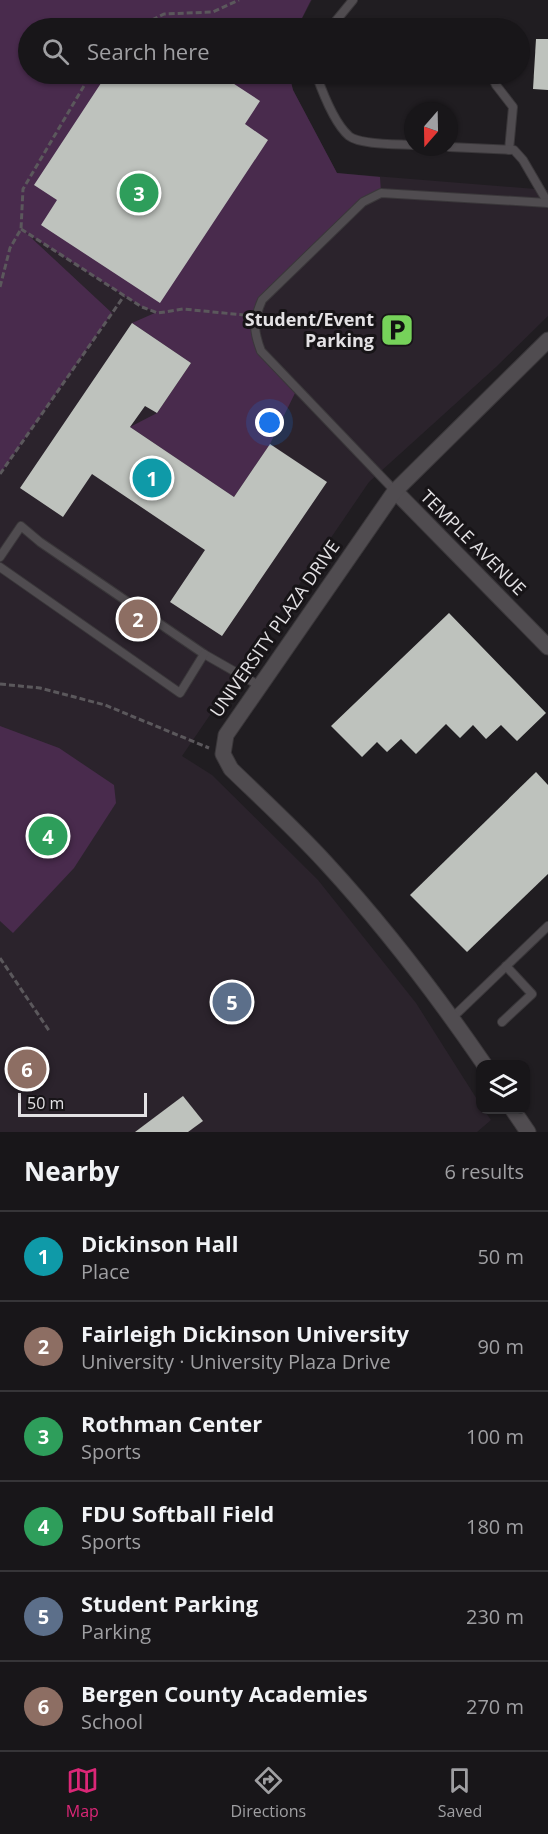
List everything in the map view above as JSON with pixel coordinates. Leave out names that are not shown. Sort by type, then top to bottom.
[{"type":"street","name":"UNIVERSITY PLAZA DRIVE","points":[[223,754],[226,735],[395,491],[548,340]]},
{"type":"street","name":"TEMPLE AVENUE","points":[[395,491],[548,647]]},
{"type":"street","points":[[223,754],[231,770],[310,846],[382,927],[481,1060]]},
{"type":"street","points":[[516,1114],[528,1132]]},
{"type":"lane","points":[[338,18],[352,0]]},
{"type":"lane","points":[[321,84],[338,122],[350,137],[372,142],[404,144]]},
{"type":"lane","points":[[496,84],[513,107],[509,150]]},
{"type":"lane","points":[[458,147],[514,150],[523,160],[548,203]]},
{"type":"lane","points":[[395,491],[261,351],[255,334],[255,316],[262,300],[363,202],[381,194],[548,203]]},
{"type":"lane","points":[[0,557],[21,526],[40,542],[204,654],[260,686]]},
{"type":"lane","points":[[0,567],[180,693],[204,654]]},
{"type":"lane","points":[[452,1019],[548,926]]},
{"type":"lane","points":[[502,1022],[532,994],[506,966]]},
{"type":"path","points":[[156,18],[164,14],[213,12],[239,0]]},
{"type":"path","points":[[0,287],[10,248],[21,229],[23,189],[85,84]]},
{"type":"path","points":[[21,229],[124,296],[158,313],[183,309],[255,316]]},
{"type":"path","points":[[0,474],[124,296]]},
{"type":"path","points":[[0,684],[40,688],[105,705],[223,754]]},
{"type":"path","points":[[0,958],[50,1032]]},
{"type":"shaded area","points":[[0,0],[312,0],[302,18],[18,18],[18,84],[292,84],[337,173],[548,190],[548,316],[496,367],[369,482],[182,756],[212,775],[318,880],[416,1003],[476,1098],[476,1114],[487,1114],[491,1120],[477,1132],[0,1132]]},
{"type":"shaded area","points":[[0,0],[311,0],[302,18],[18,18],[18,84],[292,84],[337,173],[380,177],[381,193],[363,202],[262,300],[255,317],[261,351],[297,389],[270,444],[234,497],[130,427],[157,413],[191,363],[132,323],[157,312],[142,307],[25,232],[112,313],[0,474]]},
{"type":"shaded area","points":[[0,726],[59,748],[114,785],[116,803],[74,868],[13,933],[0,921]]},
{"type":"building","points":[[536,39],[548,39],[548,90],[533,89]]},
{"type":"building","points":[[100,84],[234,84],[260,101],[245,124],[268,140],[160,303],[41,225],[57,200],[34,185]]},
{"type":"building","points":[[132,323],[191,363],[157,413],[145,406],[130,427],[234,497],[270,444],[327,482],[222,636],[170,602],[205,550],[92,474],[63,517],[20,488]]},
{"type":"building","points":[[449,613],[546,713],[517,741],[501,725],[486,739],[473,725],[460,738],[446,724],[416,754],[401,739],[387,752],[377,742],[362,757],[331,726]]},
{"type":"building","points":[[536,772],[548,785],[548,874],[467,952],[410,895]]},
{"type":"building","points":[[183,1096],[203,1121],[188,1132],[135,1132]]},
{"type":"place","name":"Rothman Center","points":[[139,193]]},
{"type":"place","name":"Student/Event Parking","points":[[397,330]]},
{"type":"place","name":"Dickinson Hall","points":[[152,478]]},
{"type":"place","name":"Fairleigh Dickinson University","points":[[138,619]]},
{"type":"place","name":"FDU Softball Field","points":[[48,836]]},
{"type":"place","name":"Student Parking","points":[[232,1002]]},
{"type":"place","name":"Bergen County Academies","points":[[27,1069]]}]
